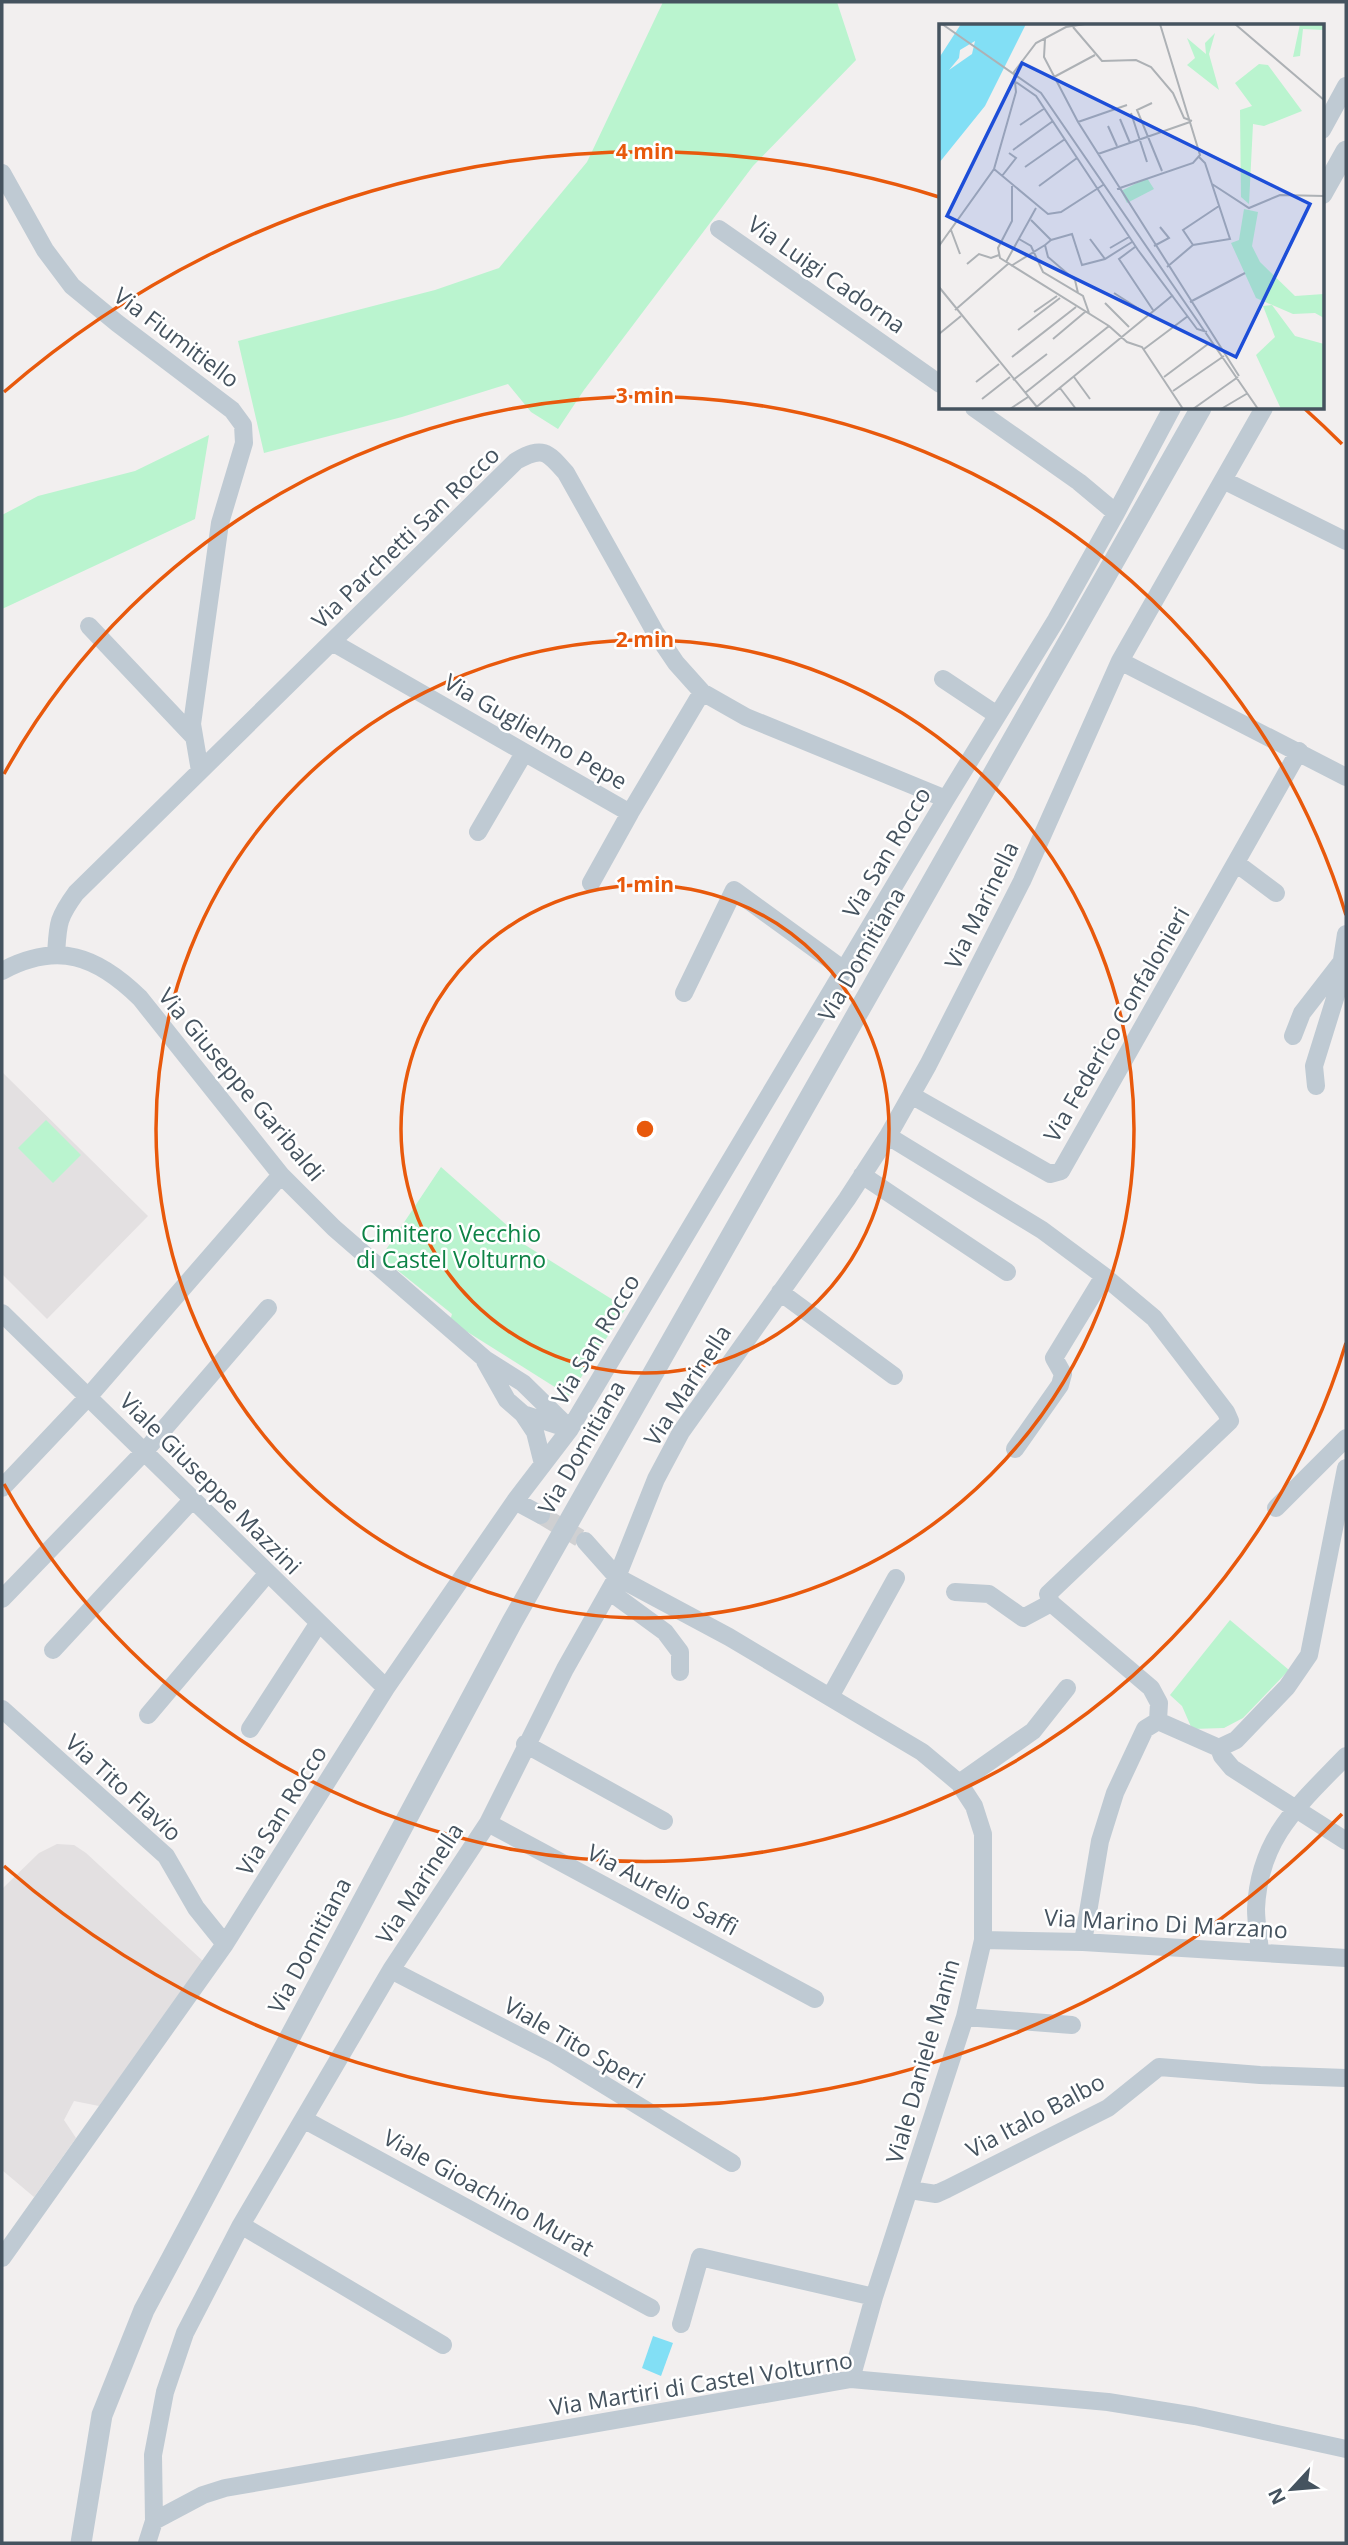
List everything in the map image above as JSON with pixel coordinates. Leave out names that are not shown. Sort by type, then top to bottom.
[{"type":"street","points":[[1324,126],[1346,86]]},
{"type":"street","points":[[1324,190],[1346,151]]},
{"type":"street","name":"Via Fiumitiello","points":[[2,173],[45,250],[72,286],[232,410],[243,425],[244,443],[220,523],[192,723],[200,771]]},
{"type":"street","name":"Via Luigi Cadorna","points":[[719,229],[939,383]]},
{"type":"street","points":[[977,410],[1079,482],[1116,513]]},
{"type":"street","name":"Via San Rocco","points":[[2,2258],[225,1944],[386,1688],[515,1501],[570,1429],[946,799],[1056,620],[1171,410]]},
{"type":"street","name":"Via Domitiana","points":[[82,2538],[102,2415],[144,2310],[512,1622],[1200,410]]},
{"type":"street","name":"Via Marinella","points":[[155,2521],[153,2455],[165,2392],[185,2333],[241,2225],[391,1970],[488,1823],[565,1669],[613,1584],[656,1479],[681,1432],[888,1136],[1022,881],[1120,661],[1263,410]]},
{"type":"street","name":"Via Parchetti San Rocco","points":[[56,955],[61,912],[76,893],[516,461],[530,453],[544,451],[552,456],[566,473],[655,632],[676,663],[702,692],[746,717],[946,799]]},
{"type":"street","points":[[1223,480],[1346,541]]},
{"type":"street","points":[[89,626],[193,736]]},
{"type":"street","name":"Via Guglielmo Pepe","points":[[332,642],[630,813],[702,692]]},
{"type":"street","points":[[1120,661],[1346,776]]},
{"type":"street","points":[[943,679],[998,715]]},
{"type":"street","name":"Via Federico Confalonieri","points":[[911,1095],[1050,1174],[1058,1173],[1299,751]]},
{"type":"street","points":[[478,832],[524,752]]},
{"type":"street","points":[[590,883],[630,813]]},
{"type":"street","points":[[1236,863],[1276,893]]},
{"type":"street","points":[[684,993],[734,890],[844,970]]},
{"type":"street","points":[[1317,1086],[1314,1066],[1337,992],[1346,934]]},
{"type":"street","name":"Via Giuseppe Garibaldi","points":[[2,971],[36,957],[56,955],[103,967],[140,998],[281,1175],[334,1228],[485,1359],[523,1383],[570,1429]]},
{"type":"street","points":[[1293,1036],[1302,1013],[1342,961]]},
{"type":"street","points":[[888,1136],[1042,1230],[1104,1276],[1154,1318],[1226,1412],[1230,1421],[1048,1594],[1051,1603],[1151,1688],[1159,1703],[1158,1721]]},
{"type":"street","points":[[2,1488],[89,1396],[281,1175]]},
{"type":"street","points":[[862,1175],[1007,1272]]},
{"type":"street","points":[[1015,1449],[1060,1385],[1063,1374],[1054,1358],[1104,1276]]},
{"type":"street","points":[[780,1292],[894,1376]]},
{"type":"street","points":[[2,1599],[145,1451],[268,1308]]},
{"type":"street","name":"Viale Giuseppe Mazzini","points":[[2,1313],[386,1688]]},
{"type":"street","name":"Via Giuseppe Garibaldi","points":[[485,1359],[506,1400],[523,1414],[535,1432],[543,1464]]},
{"type":"street","points":[[523,1414],[570,1429]]},
{"type":"street","points":[[1276,1508],[1346,1438]]},
{"type":"street","points":[[1219,1748],[1236,1740],[1279,1696],[1309,1655],[1346,1468]]},
{"type":"street","points":[[53,1650],[192,1500]]},
{"type":"street","points":[[515,1501],[541,1516]]},
{"type":"street","name":"Viale Daniele Manin","points":[[585,1541],[613,1584],[729,1637],[922,1752],[959,1783],[974,1805],[983,1834],[983,1940],[965,2017],[874,2297],[851,2379]]},
{"type":"street","points":[[148,1715],[267,1574]]},
{"type":"street","points":[[831,1697],[896,1578]]},
{"type":"street","points":[[613,1584],[665,1632],[680,1652],[680,1672]]},
{"type":"street","points":[[954,1592],[989,1594],[1023,1618],[1051,1603]]},
{"type":"street","points":[[250,1729],[318,1624]]},
{"type":"street","points":[[959,1783],[1033,1731],[1067,1688]]},
{"type":"street","name":"Via Tito Flavio","points":[[2,1709],[166,1856],[196,1908],[225,1944]]},
{"type":"street","points":[[1158,1721],[1219,1748],[1232,1768],[1346,1841]]},
{"type":"street","points":[[1083,1941],[1100,1841],[1115,1793],[1145,1729],[1158,1721]]},
{"type":"street","points":[[526,1744],[664,1821]]},
{"type":"street","points":[[1261,1952],[1256,1911],[1259,1886],[1270,1843],[1296,1809],[1346,1756]]},
{"type":"street","name":"Via Aurelio Saffi","points":[[488,1823],[815,1999]]},
{"type":"street","name":"Via Marino Di Marzano","points":[[983,1940],[1083,1941],[1346,1958]]},
{"type":"street","name":"Viale Tito Speri","points":[[391,1970],[554,2054],[732,2162]]},
{"type":"street","points":[[965,2017],[1072,2025]]},
{"type":"street","name":"Via Italo Balbo","points":[[910,2190],[936,2194],[947,2189],[1108,2108],[1159,2067],[1346,2078]]},
{"type":"street","name":"Viale Gioachino Murat","points":[[305,2119],[650,2308]]},
{"type":"street","points":[[241,2225],[443,2344]]},
{"type":"street","points":[[681,2324],[700,2257],[874,2297]]},
{"type":"street","name":"Via Martiri di Castel Volturno","points":[[155,2521],[204,2495],[225,2488],[851,2379],[1108,2402],[1195,2416],[1346,2449]]},
{"type":"street","points":[[147,2543],[155,2521]]},
{"type":"shaded area","points":[[2,1072],[148,1216],[47,1319],[2,1274]]},
{"type":"shaded area","points":[[57,1844],[74,1845],[86,1853],[204,1962],[99,2106],[74,2101],[64,2120],[76,2138],[34,2197],[2,2170],[2,1889],[39,1853]]},
{"type":"green space","points":[[663,2],[837,2],[856,60],[753,166],[584,390],[558,429],[531,412],[508,384],[402,417],[264,453],[238,341],[435,290],[499,268],[587,162]]},
{"type":"green space","points":[[209,435],[195,519],[2,609],[2,515],[38,496],[135,471]]},
{"type":"green space","points":[[46,1120],[81,1155],[53,1183],[18,1148]]},
{"type":"green space","name":"Cimitero Vecchio di Castel Volturno","points":[[441,1167],[510,1228],[506,1233],[626,1308],[569,1396],[450,1321],[452,1314],[381,1257]]},
{"type":"green space","points":[[1230,1620],[1289,1670],[1243,1718],[1224,1728],[1192,1729],[1182,1706],[1170,1695]]},
{"type":"water","points":[[653,2336],[673,2343],[661,2376],[642,2368]]},
{"type":"tunnel","points":[[541,1515],[585,1541]]}]
